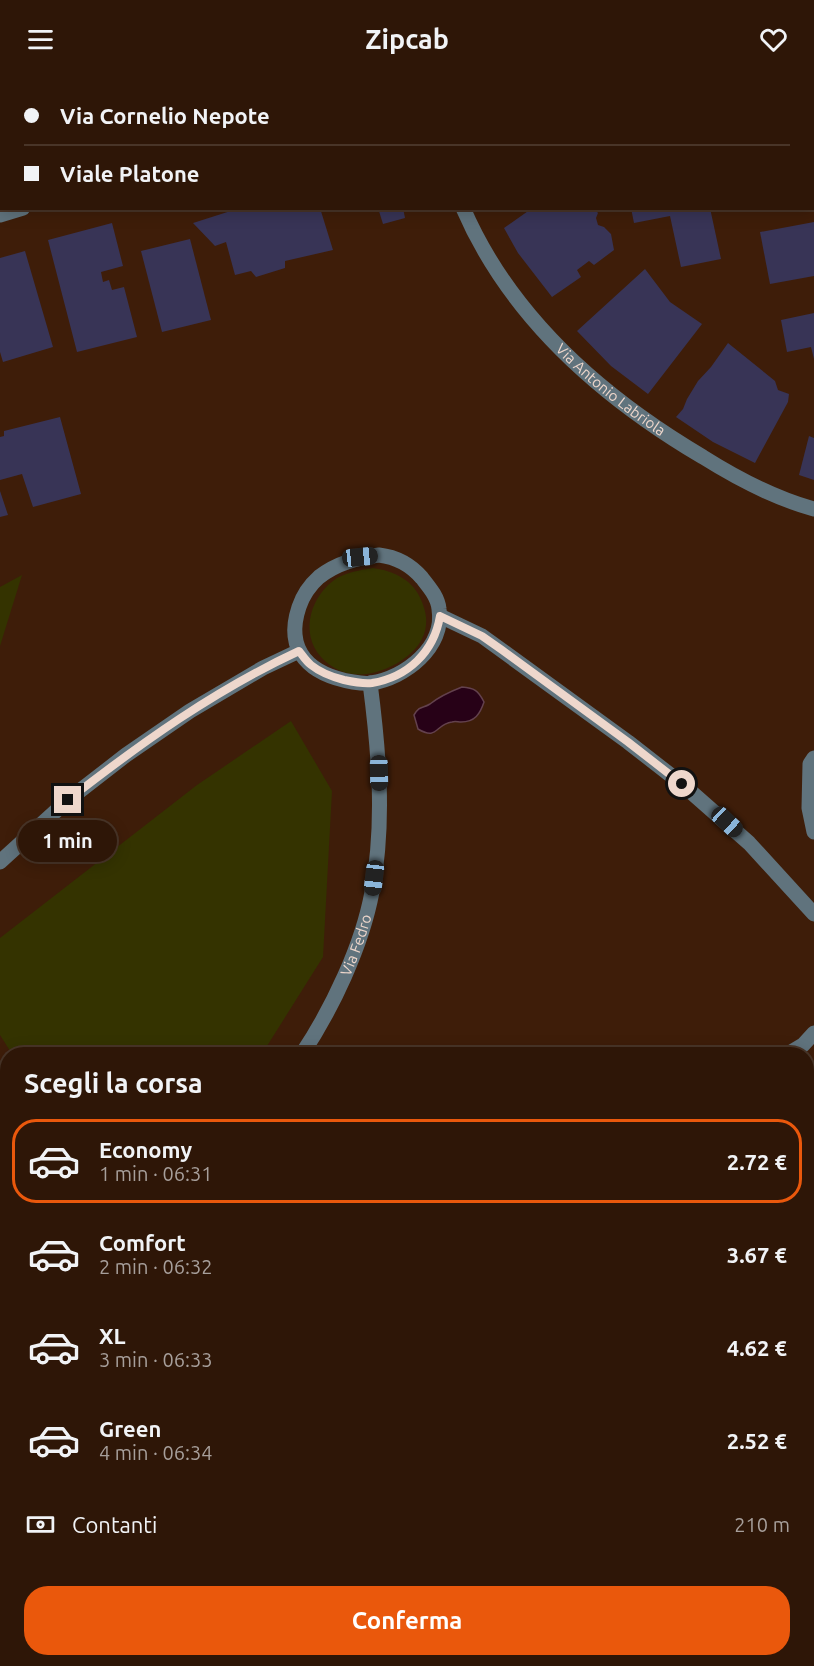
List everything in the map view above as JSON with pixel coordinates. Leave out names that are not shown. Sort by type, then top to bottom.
[{"type":"street","points":[[0,215],[16,210]]},
{"type":"street","name":"Via Antonio Labriola","points":[[464,210],[478,239],[508,286],[545,332],[587,374],[657,429],[730,474],[774,495],[814,509]]},
{"type":"street","points":[[389,556],[408,565],[430,588],[440,616],[432,642],[425,654],[413,665],[399,673],[370,683],[342,679],[321,672],[309,664],[299,651],[296,640],[297,614],[302,599],[311,585],[331,569],[360,557],[389,556]]},
{"type":"street","points":[[440,616],[482,636],[682,784],[749,843],[814,914]]},
{"type":"street","points":[[0,862],[68,800],[126,755],[190,711],[263,668],[299,651]]},
{"type":"street","name":"Via Fedro","points":[[306,1047],[341,983],[365,920],[372,892],[379,831],[379,797],[370,683]]},
{"type":"street","points":[[814,758],[810,764],[809,808],[814,832]]},
{"type":"street","points":[[800,1047],[814,1033]]},
{"type":"shaded area","points":[[373,568],[396,574],[414,588],[426,616],[423,636],[418,646],[409,655],[387,668],[364,674],[340,671],[321,657],[314,647],[310,626],[311,614],[320,594],[337,578]]},
{"type":"shaded area","points":[[22,575],[0,646],[0,587]]},
{"type":"shaded area","points":[[462,687],[475,690],[484,702],[476,716],[466,722],[446,723],[433,733],[418,729],[414,715],[418,710]]},
{"type":"shaded area","points":[[291,721],[332,791],[323,957],[266,1047],[8,1047],[0,1035],[0,938],[197,785]]},
{"type":"building","points":[[234,210],[321,210],[333,250],[285,261],[285,268],[256,277],[251,271],[235,275],[226,242],[215,246],[193,223]]},
{"type":"building","points":[[379,210],[403,210],[405,218],[383,224]]},
{"type":"building","points":[[530,210],[540,212],[542,210],[596,210],[598,213],[596,218],[598,225],[611,234],[614,250],[594,265],[589,261],[577,270],[581,277],[552,297],[518,253],[504,228]]},
{"type":"building","points":[[631,210],[710,210],[721,259],[681,267],[670,216],[634,223]]},
{"type":"building","points":[[814,222],[814,276],[770,284],[760,232]]},
{"type":"building","points":[[112,223],[123,266],[101,272],[103,282],[109,280],[112,290],[124,287],[137,337],[77,352],[48,240]]},
{"type":"building","points":[[190,239],[211,320],[162,332],[141,251]]},
{"type":"building","points":[[25,251],[53,347],[3,362],[0,352],[0,258]]},
{"type":"building","points":[[645,269],[670,302],[702,324],[648,394],[611,366],[577,331]]},
{"type":"building","points":[[814,313],[814,359],[811,347],[787,352],[781,320]]},
{"type":"building","points":[[728,343],[775,381],[778,390],[789,394],[788,402],[755,463],[713,442],[676,417],[683,409],[698,381]]},
{"type":"building","points":[[60,417],[81,494],[33,507],[22,474],[0,480],[0,437],[4,436],[4,431]]},
{"type":"building","points":[[809,436],[814,438],[814,480],[799,475]]},
{"type":"building","points":[[0,491],[8,515],[0,517]]},
{"type":"route","points":[[68,800],[126,755],[190,711],[263,668],[299,651],[309,664],[330,676],[370,683],[387,679],[413,665],[425,654],[437,630],[440,616],[482,636],[682,784]]}]
